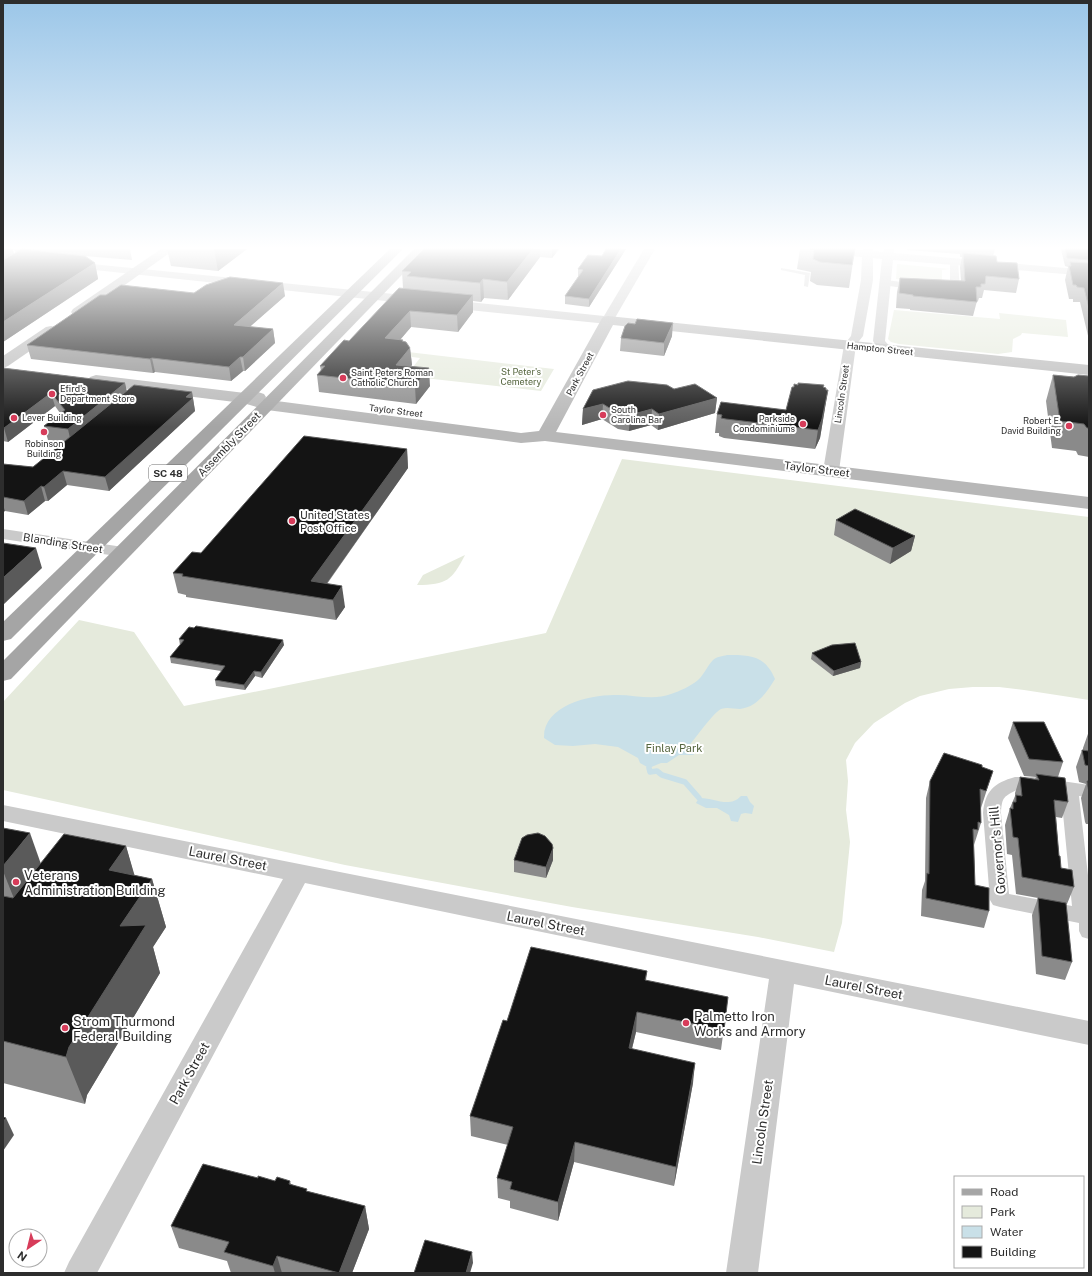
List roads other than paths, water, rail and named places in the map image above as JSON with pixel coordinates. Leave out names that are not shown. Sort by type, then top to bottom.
[{"type":"main road","points":[[3,357],[75,309]]},
{"type":"main road","points":[[3,364],[81,309]]},
{"type":"main road","name":"Assembly Street","points":[[3,634],[336,309]]},
{"type":"main road","name":"Assembly Street","points":[[3,674],[362,309]]},
{"type":"main road","name":"Hampton Street","points":[[608,320],[1089,370]]},
{"type":"main road","name":"Park Street","points":[[545,436],[608,320]]},
{"type":"main road","points":[[3,369],[20,371]]},
{"type":"main road","name":"Taylor Street","points":[[82,378],[142,388],[272,400],[521,438],[545,436],[1089,503]]},
{"type":"street","name":"Hampton Street","points":[[493,309],[608,320]]},
{"type":"street","name":"Park Street","points":[[608,320],[615,309]]},
{"type":"street","name":"Lincoln Street","points":[[831,471],[850,345],[857,336],[862,309]]},
{"type":"street","points":[[882,309],[879,341],[885,349]]},
{"type":"street","name":"Blanding Street","points":[[3,534],[123,552]]},
{"type":"street","name":"Governor's Hill","points":[[1069,788],[1087,920],[1000,900],[992,814],[993,800],[998,792],[1015,783],[1034,783],[1069,788],[1089,791]]},
{"type":"street","name":"Laurel Street","points":[[3,813],[1089,1033]]},
{"type":"street","name":"Park Street","points":[[80,1273],[298,872]]},
{"type":"street","name":"Lincoln Street","points":[[742,1273],[782,971]]},
{"type":"water","points":[[727,655],[743,655],[756,658],[767,665],[775,679],[765,694],[752,705],[740,709],[723,708],[718,711],[688,747],[694,755],[679,755],[667,763],[661,763],[649,768],[640,763],[638,758],[618,747],[595,744],[573,746],[555,745],[544,738],[546,727],[551,718],[559,710],[569,704],[592,697],[621,695],[657,697],[671,694],[698,680],[713,660]]},
{"type":"water","points":[[741,796],[747,796],[754,806],[752,814],[741,814],[738,822],[731,821],[729,815],[717,808],[706,808],[696,803],[699,798],[721,802],[731,802]]},
{"type":"waterway","points":[[649,768],[650,772],[657,771],[662,775],[685,782],[699,798]]},
{"type":"place","name":"Saint Peters Roman Catholic Church","points":[[343,378]]},
{"type":"place","name":"Efird's Department Store","points":[[52,394]]},
{"type":"place","name":"South Carolina Bar","points":[[603,415]]},
{"type":"place","name":"Lever Building","points":[[14,418]]},
{"type":"place","name":"Parkside Condominiums","points":[[803,424]]},
{"type":"place","name":"Robert E. David Building","points":[[1069,426]]},
{"type":"place","name":"Robinson Building","points":[[44,432]]},
{"type":"place","name":"United States Post Office","points":[[292,521]]},
{"type":"place","name":"Veterans Administration Building","points":[[16,882]]},
{"type":"place","name":"Palmetto Iron Works and Armory","points":[[686,1023]]},
{"type":"place","name":"Strom Thurmond Federal Building","points":[[65,1028]]},
{"type":"park label","name":"St Peter's Cemetery","points":[[521,378]]},
{"type":"park label","name":"Finlay Park","points":[[674,748]]}]
